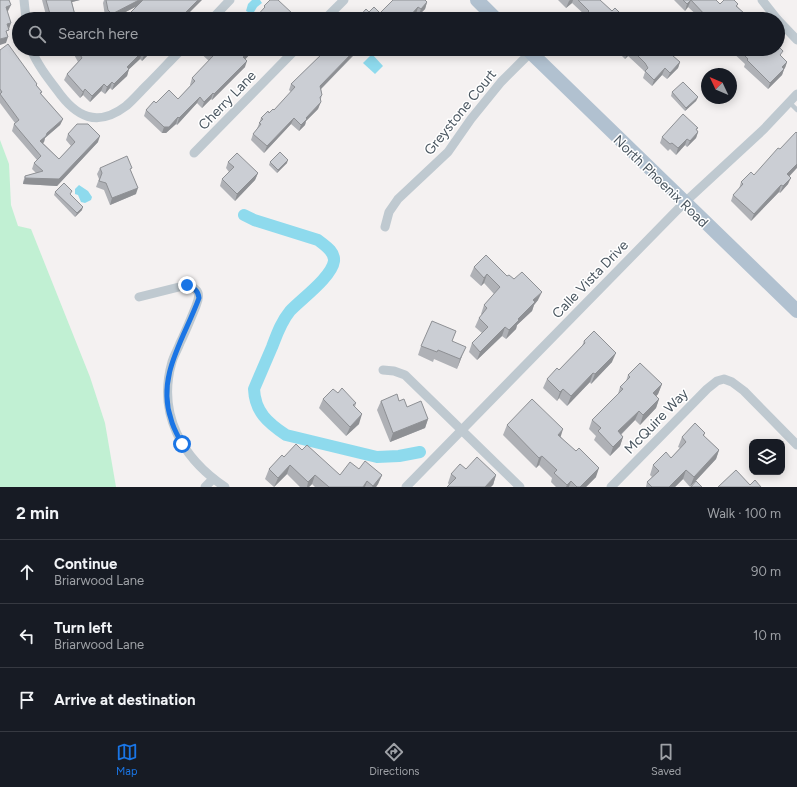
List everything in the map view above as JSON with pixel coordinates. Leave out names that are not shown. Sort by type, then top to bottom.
[{"type":"main road","points":[[478,0],[489,12]]},
{"type":"main road","name":"North Phoenix Road","points":[[533,56],[797,311]]},
{"type":"street","points":[[24,0],[25,12]]},
{"type":"street","points":[[218,12],[229,0]]},
{"type":"street","points":[[332,12],[344,0]]},
{"type":"street","points":[[762,0],[772,12]]},
{"type":"street","points":[[785,27],[797,40]]},
{"type":"street","points":[[34,56],[67,104],[76,112],[89,117],[109,116],[127,105],[175,56]]},
{"type":"street","name":"Cherry Lane","points":[[194,153],[289,56]]},
{"type":"street","name":"Greystone Court","points":[[385,227],[389,212],[398,199],[448,152],[471,119],[524,56]]},
{"type":"street","name":"Calle Vista Drive","points":[[406,487],[684,203],[764,130],[797,94]]},
{"type":"street","points":[[139,297],[187,285],[194,288],[198,292],[199,298],[196,306],[172,360],[168,382],[167,404],[170,418],[182,444],[193,459],[213,479],[225,487]]},
{"type":"street","points":[[384,370],[394,370],[405,375],[520,487]]},
{"type":"street","name":"McQuire Way","points":[[611,487],[707,389],[717,381],[724,379],[732,382],[744,391],[797,445]]},
{"type":"street","points":[[205,487],[213,479]]},
{"type":"lane","points":[[789,102],[797,110]]},
{"type":"green space","points":[[0,140],[9,164],[11,205],[18,226],[31,229],[90,377],[105,423],[116,487],[0,487]]},
{"type":"water","points":[[252,0],[260,0],[262,3],[254,12],[246,11],[248,4]]},
{"type":"water","points":[[370,56],[374,56],[383,66],[375,74],[363,63]]},
{"type":"water","points":[[79,185],[88,191],[92,197],[91,200],[85,203],[81,202],[78,195],[75,194],[75,189]]},
{"type":"building","points":[[0,0],[9,0],[11,5],[6,7],[11,23],[7,24],[9,30],[6,31],[8,37],[0,39]]},
{"type":"building","points":[[46,0],[71,0],[74,12],[49,12]]},
{"type":"building","points":[[106,0],[139,0],[116,12],[110,12],[108,10]]},
{"type":"building","points":[[143,0],[198,0],[186,12],[131,12]]},
{"type":"building","points":[[270,0],[278,0],[291,12],[260,12],[265,7],[264,6]]},
{"type":"building","points":[[393,0],[425,0],[427,2],[421,9],[418,7],[413,12],[381,12]]},
{"type":"building","points":[[578,0],[600,0],[612,11],[615,8],[619,12],[588,12],[589,11]]},
{"type":"building","points":[[683,0],[691,0],[687,4]]},
{"type":"building","points":[[691,0],[716,0],[720,4],[724,0],[734,0],[738,4],[736,6],[743,12],[702,12]]},
{"type":"building","points":[[374,7],[379,12],[369,12]]},
{"type":"building","points":[[8,44],[12,50],[12,56],[17,56],[37,84],[36,85],[42,92],[40,93],[63,119],[40,141],[59,159],[75,142],[68,134],[77,124],[88,124],[100,136],[59,179],[25,178],[25,176],[43,171],[34,163],[41,156],[14,124],[19,120],[0,94],[2,92],[0,89],[0,50]]},
{"type":"building","points":[[81,56],[138,56],[127,67],[129,69],[114,84],[112,82],[107,87],[104,84],[92,96],[85,89],[83,92],[67,74],[82,58]]},
{"type":"building","points":[[213,56],[244,56],[243,57],[247,61],[204,102],[200,97],[169,127],[164,127],[146,110],[154,101],[156,103],[169,90],[178,99],[195,81],[192,78]]},
{"type":"building","points":[[320,56],[349,56],[320,86],[322,95],[320,97],[321,102],[306,118],[307,119],[301,125],[294,118],[267,146],[253,134],[261,124],[259,123],[263,119],[261,118],[268,111],[269,113],[273,109],[274,110],[295,87],[291,84]]},
{"type":"building","points":[[638,56],[673,56],[680,62],[670,73],[665,68],[654,80],[645,71],[648,68]]},
{"type":"building","points":[[745,56],[781,56],[787,62],[782,67],[784,69],[770,83],[747,60],[748,59]]},
{"type":"building","points":[[683,82],[698,97],[686,108],[672,92]]},
{"type":"building","points":[[683,114],[698,128],[696,129],[698,132],[690,141],[687,139],[678,148],[672,143],[670,144],[662,137]]},
{"type":"building","points":[[796,132],[797,164],[787,174],[791,178],[783,186],[781,185],[754,214],[733,195],[743,184],[741,182],[751,172],[754,175],[778,148],[780,149]]},
{"type":"building","points":[[280,152],[288,160],[278,170],[270,162]]},
{"type":"building","points":[[237,153],[258,173],[237,194],[222,179],[234,167],[228,162]]},
{"type":"building","points":[[127,156],[132,168],[130,169],[138,188],[112,198],[106,183],[99,181],[102,173],[100,168]]},
{"type":"building","points":[[64,183],[72,191],[70,194],[83,207],[77,213],[55,192]]},
{"type":"building","points":[[486,255],[507,276],[509,275],[514,279],[522,272],[542,292],[533,300],[535,302],[509,330],[505,327],[480,352],[472,343],[488,327],[479,318],[487,308],[484,305],[500,287],[487,274],[484,278],[474,267]]},
{"type":"building","points":[[432,321],[456,331],[452,341],[466,347],[460,359],[438,350],[437,352],[421,346]]},
{"type":"building","points":[[594,331],[616,353],[595,374],[593,373],[571,396],[563,389],[560,392],[547,379],[557,368],[559,370],[585,343],[584,341]]},
{"type":"building","points":[[640,363],[662,384],[653,393],[659,399],[643,415],[639,411],[618,431],[623,437],[613,447],[598,431],[601,428],[592,420],[623,389],[620,387],[630,377],[628,375]]},
{"type":"building","points":[[342,388],[356,403],[353,405],[362,414],[350,427],[323,399],[333,389],[338,393]]},
{"type":"building","points":[[397,394],[399,401],[404,399],[407,407],[421,401],[428,419],[393,433],[381,401]]},
{"type":"building","points":[[532,399],[563,429],[558,435],[576,451],[579,448],[599,468],[580,487],[577,487],[571,481],[567,485],[554,473],[557,470],[542,456],[539,458],[507,425]]},
{"type":"building","points":[[695,423],[705,433],[703,435],[719,450],[694,477],[686,470],[669,487],[652,487],[647,482],[659,471],[653,465],[666,452],[671,458],[686,442],[682,437]]},
{"type":"building","points":[[296,444],[302,450],[307,445],[340,475],[350,462],[359,469],[365,461],[382,475],[373,486],[367,481],[363,487],[329,487],[315,475],[308,482],[290,465],[278,478],[269,469],[282,455],[284,457]]},
{"type":"building","points":[[477,457],[496,475],[485,487],[447,487],[456,478],[451,474],[460,464],[466,469]]},
{"type":"building","points":[[736,470],[750,485],[755,480],[761,487],[718,487]]},
{"type":"building","points":[[696,481],[702,487],[691,487]]},
{"type":"waterway","points":[[244,215],[254,220],[318,240],[329,249],[334,257],[332,267],[328,274],[290,311],[280,328],[254,389],[257,404],[264,416],[286,435],[377,457],[399,456],[420,452]]},
{"type":"route","points":[[182,444],[170,418],[167,404],[167,390],[172,360],[189,325],[199,298],[198,292],[194,288],[187,285]]}]
